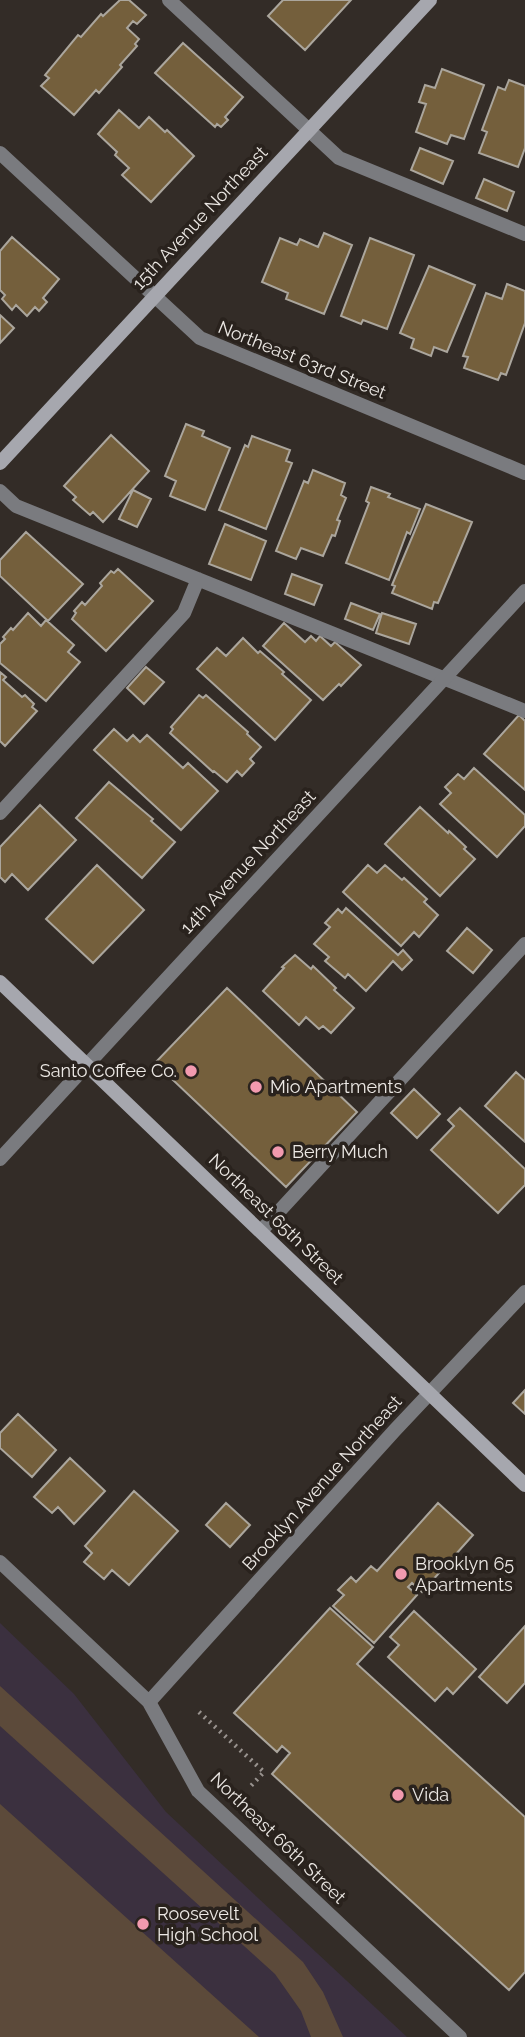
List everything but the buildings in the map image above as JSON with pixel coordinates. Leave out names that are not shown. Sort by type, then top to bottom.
[{"type":"main road","name":"15th Avenue Northeast","points":[[0,463],[430,0]]},
{"type":"main road","name":"Northeast 65th Street","points":[[0,982],[525,1485]]},
{"type":"street","points":[[169,0],[339,158],[525,234]]},
{"type":"street","name":"Northeast 63rd Street","points":[[0,153],[200,338],[525,472]]},
{"type":"street","points":[[0,491],[16,506],[525,711]]},
{"type":"street","points":[[0,813],[184,613],[198,579]]},
{"type":"street","name":"14th Avenue Northeast","points":[[0,1159],[525,591]]},
{"type":"street","points":[[261,1231],[525,944]]},
{"type":"street","name":"Brooklyn Avenue Northeast","points":[[149,1702],[525,1292]]},
{"type":"street","name":"Northeast 66th Street","points":[[0,1562],[149,1702],[198,1791],[460,2037]]},
{"type":"path","points":[[200,1712],[264,1772],[248,1789]]},
{"type":"shaded area","name":"Roosevelt High School","points":[[0,1623],[74,1694],[166,1812],[407,2037],[0,2037]]},
{"type":"shaded area","points":[[0,1686],[303,1962],[323,1992],[343,2037],[311,2037],[301,2011],[275,1974],[0,1726]]},
{"type":"shaded area","points":[[0,1804],[259,2037],[0,2037]]},
{"type":"place","name":"Santo Coffee Co.","points":[[191,1071]]},
{"type":"place","name":"Mio Apartments","points":[[256,1087]]},
{"type":"place","name":"Berry Much","points":[[278,1152]]},
{"type":"place","name":"Brooklyn 65 Apartments","points":[[401,1574]]},
{"type":"place","name":"Vida","points":[[398,1795]]},
{"type":"place","name":"Roosevelt High School","points":[[143,1924]]}]
